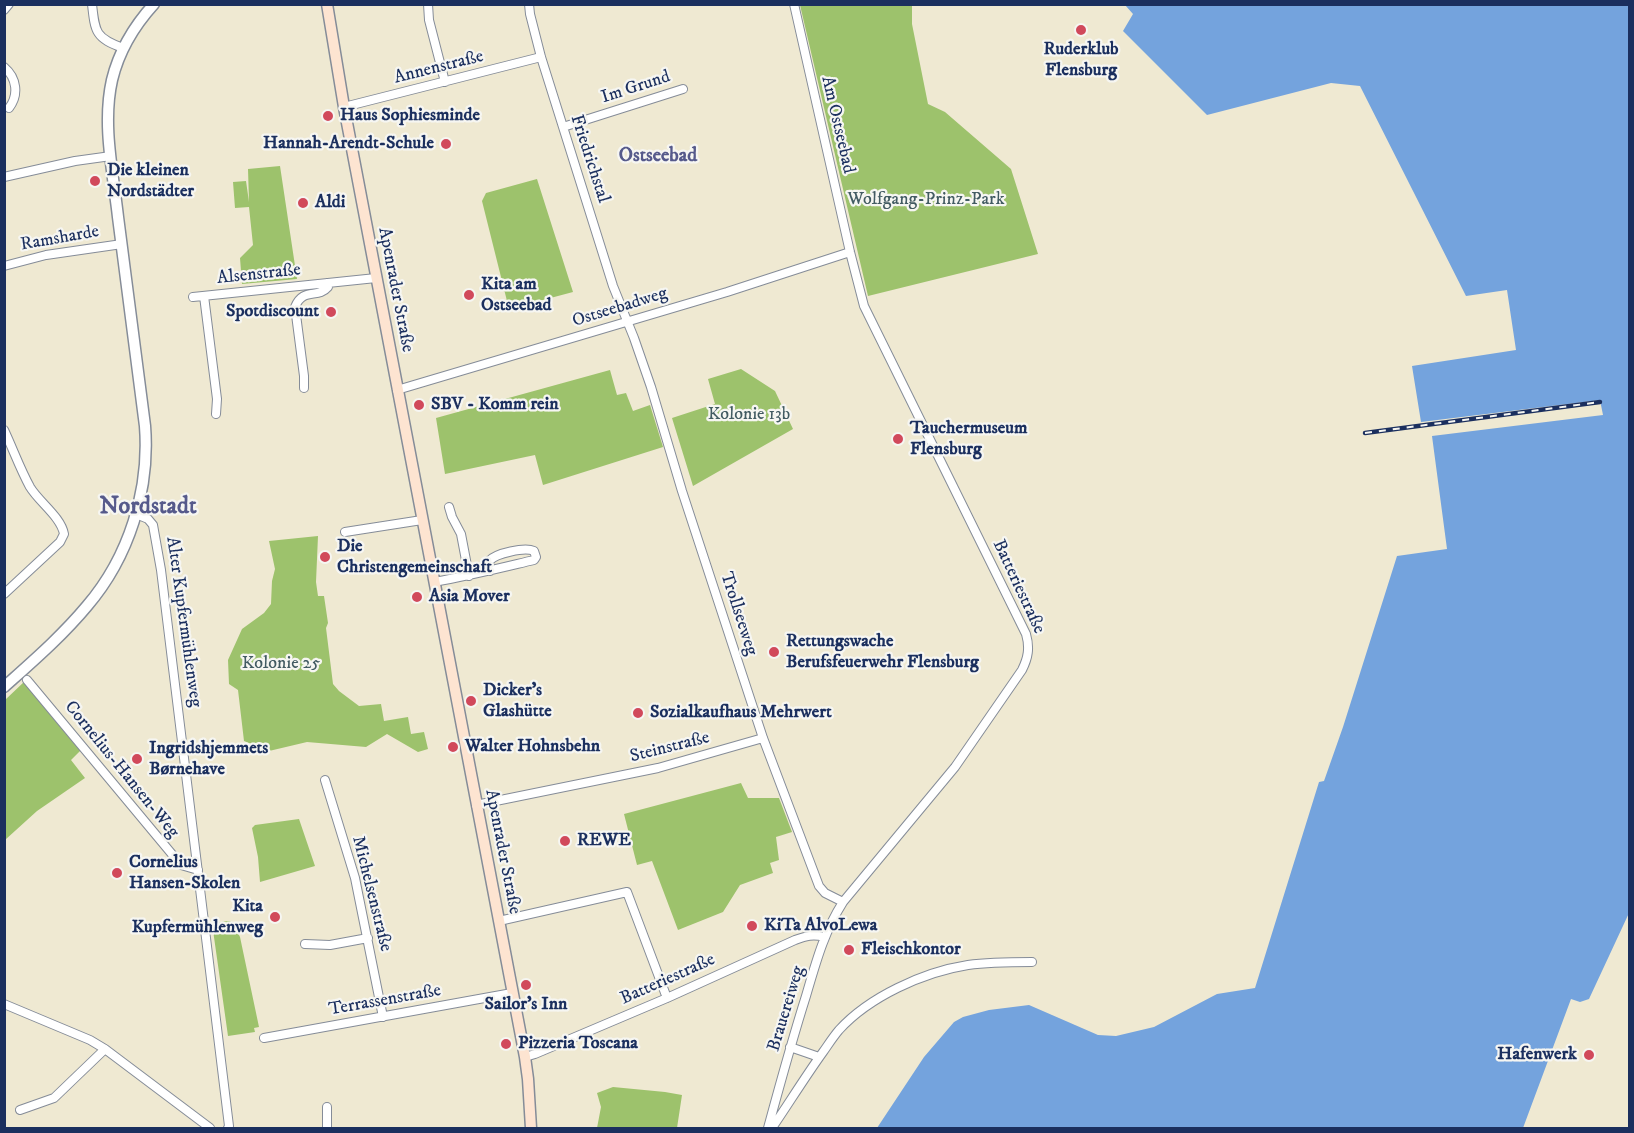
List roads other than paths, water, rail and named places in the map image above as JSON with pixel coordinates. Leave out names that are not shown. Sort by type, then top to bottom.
[{"type":"main road","name":"Apenrader Straße","points":[[327,4],[397,390],[525,1057],[531,1128]]},
{"type":"street","points":[[4,10],[9,4]]},
{"type":"street","points":[[92,4],[95,28],[100,38],[123,48]]},
{"type":"street","points":[[4,687],[66,629],[98,592],[108,578],[126,542],[136,514],[144,475],[146,447],[111,156],[110,94],[123,48],[154,4]]},
{"type":"street","points":[[428,4],[429,20],[445,82]]},
{"type":"street","name":"Friedrichstal","points":[[529,4],[541,57],[613,286],[627,322]]},
{"type":"street","name":"Am Ostseebad","points":[[794,4],[850,252]]},
{"type":"street","name":"Annenstraße","points":[[344,107],[541,57]]},
{"type":"street","points":[[4,67],[14,79],[14,101],[9,108]]},
{"type":"street","name":"Im Grund","points":[[563,127],[683,89]]},
{"type":"street","points":[[4,177],[75,161],[111,156]]},
{"type":"street","name":"Ramsharde","points":[[4,266],[46,255],[122,244]]},
{"type":"street","name":"Ostseebadweg","points":[[397,390],[727,292],[850,252]]},
{"type":"street","name":"Batteriestraße","points":[[843,902],[963,756],[1022,670],[1029,651],[1026,634],[864,306],[850,252]]},
{"type":"street","name":"Alsenstraße","points":[[193,297],[376,278]]},
{"type":"street","name":"Alsenstraße","points":[[304,388],[296,307],[298,301],[305,295],[324,291],[328,287],[327,283]]},
{"type":"street","points":[[204,296],[217,399],[216,414]]},
{"type":"street","name":"Trollseeweg","points":[[627,322],[651,387],[685,502],[763,738],[819,886],[825,893],[843,902]]},
{"type":"street","points":[[4,430],[32,490],[60,524],[64,534],[60,542],[4,594]]},
{"type":"street","points":[[449,507],[461,534],[469,576]]},
{"type":"street","name":"Alter Kupfermühlenweg","points":[[136,514],[148,519],[153,525],[159,558],[230,1126],[228,1128]]},
{"type":"street","points":[[345,532],[422,520]]},
{"type":"street","points":[[434,582],[469,576],[490,571],[534,560],[536,557],[534,551],[528,548],[495,556],[489,561],[490,571]]},
{"type":"street","name":"Cornelius-Hansen-Weg","points":[[27,680],[181,866],[198,870]]},
{"type":"street","name":"Steinstraße","points":[[476,805],[677,763],[763,738]]},
{"type":"street","name":"Michelsenstraße","points":[[325,780],[355,878],[383,1017]]},
{"type":"street","points":[[498,921],[627,892],[667,998]]},
{"type":"street","name":"Brauereiweg","points":[[768,1128],[824,937],[843,902]]},
{"type":"street","name":"Batteriestraße","points":[[525,1057],[667,998],[795,940],[816,935],[824,937]]},
{"type":"street","points":[[305,944],[330,945],[368,938]]},
{"type":"street","points":[[772,1128],[839,1030],[856,1014],[895,989],[945,970],[968,965],[1032,962]]},
{"type":"street","name":"Terrassenstraße","points":[[264,1038],[512,993]]},
{"type":"street","points":[[4,1004],[90,1040],[105,1049],[210,1128]]},
{"type":"street","points":[[790,1047],[819,1057]]},
{"type":"street","points":[[20,1110],[54,1098],[105,1049]]},
{"type":"street","points":[[327,1107],[327,1128]]},
{"type":"water","points":[[1125,5],[1629,5],[1629,913],[1589,999],[1580,1002],[1571,999],[1523,1128],[877,1128],[924,1057],[954,1022],[963,1017],[989,1010],[1029,1005],[1098,1035],[1116,1036],[1154,1027],[1217,994],[1255,988],[1319,782],[1324,781],[1343,727],[1397,556],[1447,549],[1432,436],[1603,415],[1600,400],[1421,422],[1412,366],[1516,350],[1507,290],[1466,296],[1360,86],[1331,83],[1207,115],[1123,31],[1133,14]]},
{"type":"railway","points":[[1365,433],[1600,402]]},
{"type":"place","name":"Ruderklub Flensburg","points":[[1081,30]]},
{"type":"place","name":"Haus Sophiesminde","points":[[328,116]]},
{"type":"place","name":"Hannah-Arendt-Schule","points":[[446,144]]},
{"type":"place","name":"Die kleinen Nordstädter","points":[[95,181]]},
{"type":"place","name":"Aldi","points":[[303,203]]},
{"type":"place","name":"Kita am Ostseebad","points":[[469,295]]},
{"type":"place","name":"Spotdiscount","points":[[331,312]]},
{"type":"place","name":"SBV - Komm rein","points":[[419,405]]},
{"type":"place","name":"Tauchermuseum Flensburg","points":[[898,439]]},
{"type":"place","name":"Die Christengemeinschaft","points":[[325,557]]},
{"type":"place","name":"Asia Mover","points":[[417,597]]},
{"type":"place","name":"Rettungswache Berufsfeuerwehr Flensburg","points":[[774,652]]},
{"type":"place","name":"Dicker's Glashütte","points":[[471,701]]},
{"type":"place","name":"Sozialkaufhaus Mehrwert","points":[[638,713]]},
{"type":"place","name":"Walter Hohnsbehn","points":[[453,747]]},
{"type":"place","name":"Ingridshjemmets Børnehave","points":[[137,759]]},
{"type":"place","name":"REWE","points":[[565,841]]},
{"type":"place","name":"Cornelius Hansen-Skolen","points":[[117,873]]},
{"type":"place","name":"Kita Kupfermühlenweg","points":[[275,917]]},
{"type":"place","name":"KiTa AlvoLewa","points":[[752,926]]},
{"type":"place","name":"Fleischkontor","points":[[849,950]]},
{"type":"place","name":"Sailor's Inn","points":[[526,985]]},
{"type":"place","name":"Pizzeria Toscana","points":[[506,1044]]},
{"type":"place","name":"Hafenwerk","points":[[1589,1055]]},
{"type":"district","name":"Ostseebad","points":[[658,157]]},
{"type":"district","name":"Nordstadt","points":[[148,508]]},
{"type":"park label","name":"Wolfgang-Prinz-Park","points":[[926,200]]},
{"type":"park label","name":"Kolonie 13b","points":[[749,415]]},
{"type":"park label","name":"Kolonie 25","points":[[281,664]]}]
